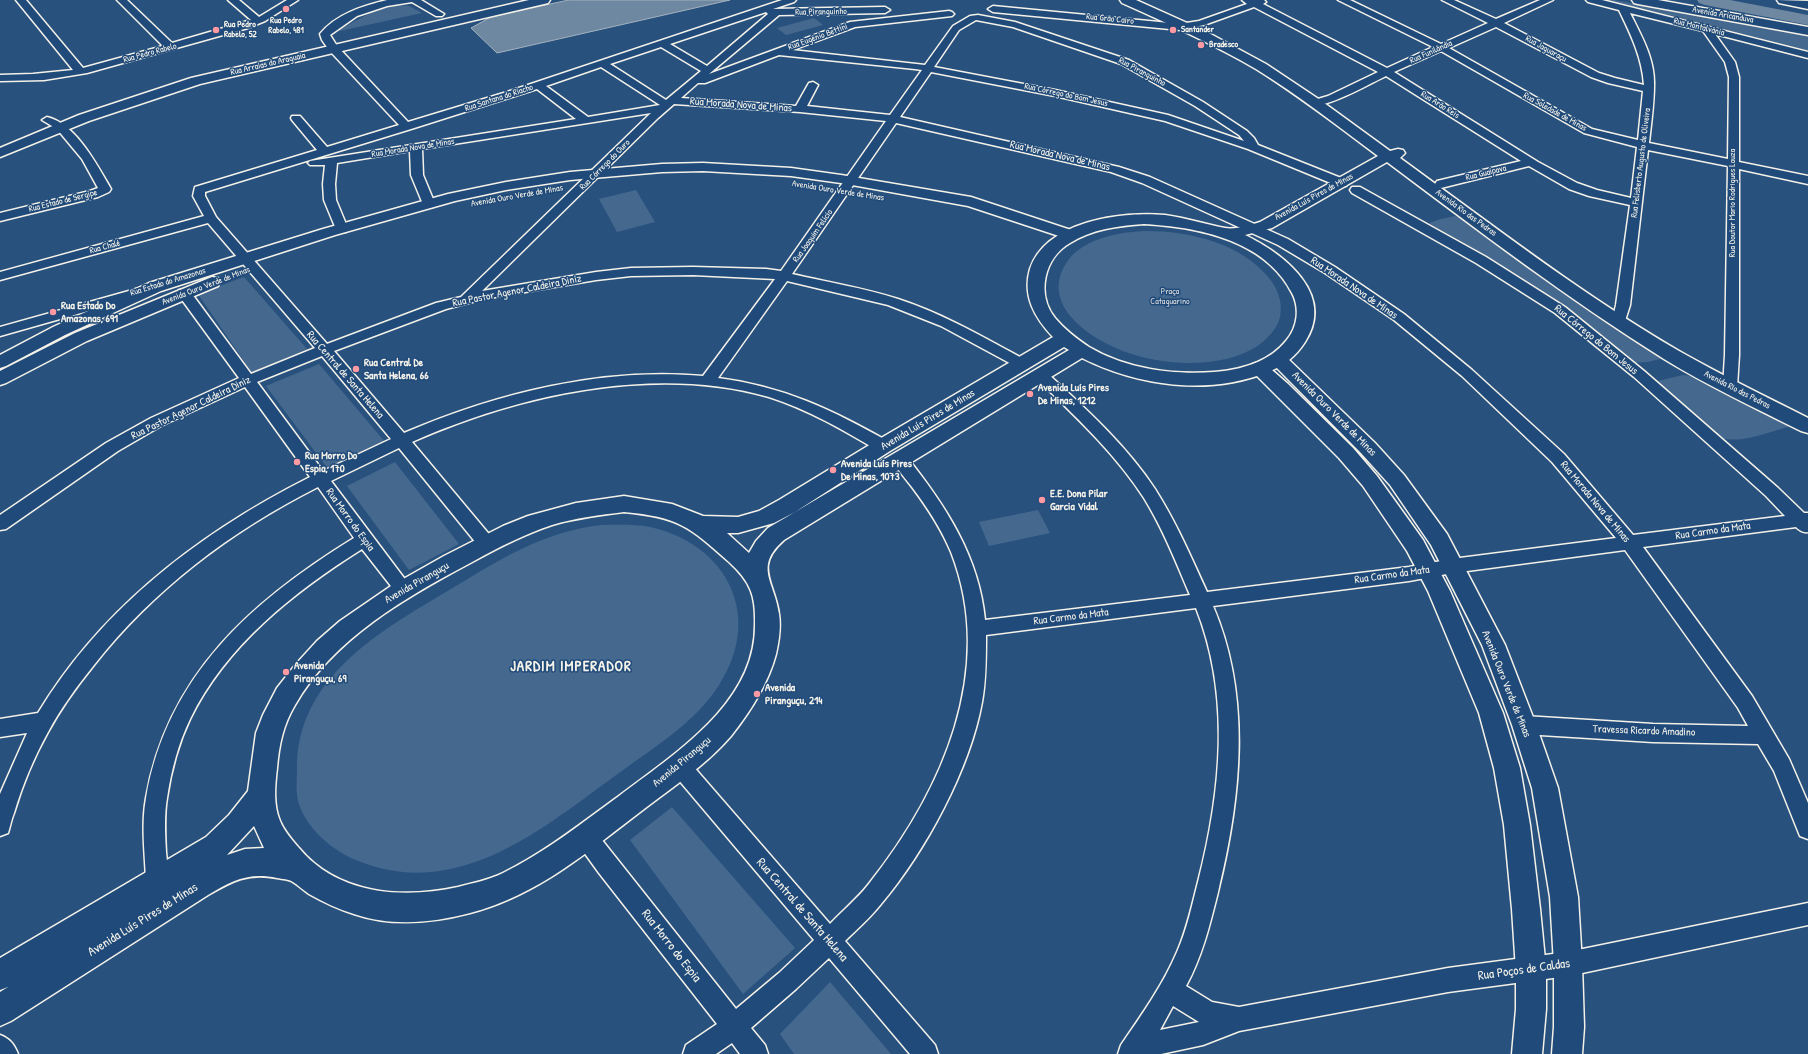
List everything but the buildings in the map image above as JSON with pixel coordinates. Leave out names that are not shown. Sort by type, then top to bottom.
[{"type":"main road","name":"Rua Arraias do Araguaia","points":[[0,153],[61,127],[152,94],[440,14],[499,0]]},
{"type":"main road","name":"Rua Arraias do Araguaia","points":[[0,140],[47,120],[130,91],[188,73],[544,0]]},
{"type":"main road","name":"Avenida Rio das Pedras","points":[[1126,0],[1249,53],[1400,160],[1580,296],[1620,317]]},
{"type":"main road","name":"Avenida Rio das Pedras","points":[[1135,0],[1188,26]]},
{"type":"main road","name":"Avenida Aricanduva","points":[[1638,0],[1808,31]]},
{"type":"main road","points":[[1783,0],[1808,5]]},
{"type":"main road","name":"Avenida Rio das Pedras","points":[[1400,160],[1441,184],[1672,355],[1808,416]]},
{"type":"main road","name":"Avenida Luís Pires de Minas","points":[[1227,233],[1255,229],[1266,225],[1400,160]]},
{"type":"main road","name":"Avenida Luís Pires de Minas","points":[[1268,244],[1349,186]]},
{"type":"main road","points":[[1144,219],[1195,224],[1227,233],[1268,244],[1278,263],[1291,276],[1300,290],[1305,305],[1306,319],[1301,334],[1292,347],[1268,363],[1224,377],[1184,379],[1156,376],[1130,370],[1104,361],[1082,350],[1065,338],[1045,316],[1038,304],[1035,287],[1037,270],[1045,256],[1065,239],[1105,223],[1144,219]]},
{"type":"main road","name":"Avenida Luís Pires de Minas","points":[[702,524],[738,525],[766,517],[787,506],[883,446],[1065,338]]},
{"type":"main road","name":"Avenida Luís Pires de Minas","points":[[755,573],[761,550],[765,543],[776,534],[1082,350]]},
{"type":"main road","name":"Avenida Rio das Pedras","points":[[1731,382],[1808,426]]},
{"type":"main road","name":"Avenida Piranguçu","points":[[624,504],[649,506],[674,512],[702,524],[755,573],[768,611],[766,644],[755,679],[740,705],[706,744],[561,855],[509,885],[451,903],[404,908],[374,904],[348,897],[321,885],[296,868],[278,845],[262,811],[260,797],[266,752],[271,725],[293,686],[327,646],[374,608],[404,590],[487,544],[514,531],[548,518],[591,507],[624,504]]},
{"type":"main road","name":"Avenida Luís Pires de Minas","points":[[0,975],[157,880],[216,847],[239,824],[260,797]]},
{"type":"main road","name":"Avenida Luís Pires de Minas","points":[[0,1010],[198,885],[231,867],[247,862],[262,862],[296,868]]},
{"type":"street","points":[[21,0],[80,71]]},
{"type":"street","points":[[122,0],[170,47]]},
{"type":"street","points":[[233,0],[258,20]]},
{"type":"street","name":"Rua Pedro Rabelo","points":[[0,78],[33,78],[80,71],[170,47],[258,20],[293,0]]},
{"type":"street","points":[[407,127],[330,44],[325,34],[333,26],[380,2],[410,0]]},
{"type":"street","points":[[414,0],[440,14]]},
{"type":"street","name":"Rua Santana do Riacho","points":[[327,156],[407,127],[603,64],[791,0]]},
{"type":"street","points":[[1188,26],[1251,2],[1267,0]]},
{"type":"street","name":"Rua Soledade de Minas","points":[[1343,0],[1440,47],[1581,128],[1595,134],[1808,180]]},
{"type":"street","name":"Rua Jaguaraçu","points":[[1446,0],[1497,22],[1600,78],[1649,89]]},
{"type":"street","name":"Rua Funilândia","points":[[1320,102],[1440,47],[1548,0]]},
{"type":"street","name":"Rua Montalvânia","points":[[1591,0],[1808,55]]},
{"type":"street","name":"Rua Arão Reis","points":[[1251,2],[1386,72],[1531,162],[1580,188],[1636,203]]},
{"type":"street","name":"Rua Felisberto Augusto de Oliveira","points":[[1620,317],[1636,203],[1649,89],[1647,67],[1641,45],[1622,8]]},
{"type":"street","points":[[968,9],[978,13]]},
{"type":"street","name":"Rua Piranguinho","points":[[758,12],[953,17]]},
{"type":"street","name":"Rua Córrego do Ouro","points":[[465,300],[668,105],[776,12]]},
{"type":"street","name":"Rua Grão Cairo","points":[[978,13],[1028,12],[1188,26]]},
{"type":"street","name":"Rua Piranguinho","points":[[978,13],[1103,54],[1128,64],[1192,101],[1243,133],[1250,140],[1252,147]]},
{"type":"street","name":"Rua Joaquim Felício","points":[[707,382],[784,276],[929,68],[953,17],[978,13]]},
{"type":"street","name":"Rua Piranguinho","points":[[996,13],[1015,25]]},
{"type":"street","name":"Rua Eugênio Bettini","points":[[693,84],[853,24],[953,17]]},
{"type":"street","points":[[720,25],[740,28],[746,30],[749,34]]},
{"type":"street","name":"Rua Doutor Mario Rodrigues Louza","points":[[1706,29],[1730,62],[1733,70],[1734,165],[1731,382]]},
{"type":"street","points":[[662,44],[708,70]]},
{"type":"street","name":"Rua Córrego do Bom Jesus","points":[[779,52],[929,68],[1055,93],[1168,118],[1252,147],[1349,186],[1481,260],[1560,310],[1639,374],[1806,522]]},
{"type":"street","points":[[603,64],[652,97],[668,105]]},
{"type":"street","points":[[539,85],[584,120]]},
{"type":"street","points":[[800,109],[813,85]]},
{"type":"street","name":"Rua Morada Nova de Minas","points":[[204,187],[258,171],[327,156],[416,147],[668,105],[800,109],[894,119],[1066,157],[1115,169],[1146,180],[1255,229],[1268,244],[1336,274],[1399,317],[1441,351],[1558,458],[1629,542],[1745,702],[1782,766],[1808,829]]},
{"type":"street","points":[[296,118],[327,156],[332,168],[329,184],[330,200],[342,229]]},
{"type":"street","name":"Rua Estado de Sergipe","points":[[0,217],[105,190],[105,187],[87,158],[61,127],[47,120]]},
{"type":"street","points":[[416,147],[417,175],[429,204]]},
{"type":"street","name":"Rua Guaipava","points":[[1441,184],[1531,162]]},
{"type":"street","name":"Avenida Ouro Verde de Minas","points":[[0,379],[81,337],[184,293],[249,263],[342,229],[429,204],[506,186],[597,173],[662,168],[703,167],[791,172],[1065,239]]},
{"type":"street","name":"Avenida Ouro Verde de Minas","points":[[249,263],[466,206],[525,194],[584,185],[656,179],[726,178],[796,184],[847,186]]},
{"type":"street","name":"Rua Central de Santa Helena","points":[[204,187],[199,190],[199,196],[211,218],[402,441],[487,544]]},
{"type":"street","name":"Rua Chalé","points":[[0,276],[211,218]]},
{"type":"street","name":"Rua Estado do Amazonas","points":[[155,287],[249,263]]},
{"type":"street","name":"Rua Pastor Agenor Caldeira Diniz","points":[[0,524],[112,447],[156,422],[248,380],[441,306],[540,285],[596,276],[631,272],[693,271],[766,273],[784,276],[859,293],[919,311],[946,323],[1022,364]]},
{"type":"street","points":[[155,287],[179,290],[184,293]]},
{"type":"street","name":"Avenida Ouro Verde de Minas","points":[[0,362],[68,319],[155,287]]},
{"type":"street","name":"Rua Morro do Espia","points":[[184,293],[364,540],[404,590]]},
{"type":"street","points":[[0,332],[68,319]]},
{"type":"street","name":"Avenida Ouro Verde de Minas","points":[[1268,363],[1368,448],[1397,480],[1438,540],[1493,645],[1524,725],[1545,788],[1564,897],[1568,964],[1569,1027],[1567,1054]]},
{"type":"street","name":"Avenida Ouro Verde de Minas","points":[[1268,363],[1281,388],[1346,453],[1370,481],[1415,546],[1439,591],[1490,713],[1507,768],[1517,825],[1531,970],[1531,1009],[1527,1054]]},
{"type":"street","points":[[1041,375],[1082,414],[1118,452],[1143,485],[1165,520],[1210,620],[1224,670],[1229,724],[1223,820],[1197,930],[1183,966],[1133,1050]]},
{"type":"street","points":[[0,826],[3,813],[34,740],[44,721],[67,687],[112,631],[135,606],[176,570],[228,530],[320,479],[428,429],[472,412],[556,389],[594,383],[643,379],[707,382],[753,389],[786,397],[824,413],[883,446]]},
{"type":"street","points":[[695,1054],[765,1000],[812,958],[875,894],[919,832],[954,762],[972,703],[977,644],[974,602],[964,564],[945,524],[900,460]]},
{"type":"street","name":"Rua Carmo da Mata","points":[[976,628],[1201,600],[1629,542],[1806,522]]},
{"type":"street","points":[[157,880],[154,826],[156,799],[165,754],[187,705],[220,656],[250,623],[290,588],[315,570],[364,540]]},
{"type":"street","points":[[0,728],[44,721]]},
{"type":"street","name":"Travessa Ricardo Amadino","points":[[1524,725],[1653,733],[1764,735]]},
{"type":"street","name":"Rua Central de Santa Helena","points":[[679,765],[926,1054]]},
{"type":"street","name":"Rua Morro do Espia","points":[[586,836],[607,865],[756,1054]]},
{"type":"street","name":"Rua Poços de Caldas","points":[[1133,1050],[1203,1033],[1239,1019],[1448,980],[1568,964],[1808,914]]},
{"type":"street","name":"Rua Poços de Caldas","points":[[1170,990],[1210,1014],[1239,1019]]},
{"type":"street","points":[[0,1046],[6,1054]]},
{"type":"green space","points":[[1604,0],[1614,0],[1808,35],[1808,52]]},
{"type":"green space","points":[[393,5],[409,6],[422,13],[340,31],[340,29],[376,10]]},
{"type":"green space","points":[[814,18],[823,25],[786,35],[777,28]]},
{"type":"green space","points":[[636,190],[655,222],[617,232],[599,199]]},
{"type":"green space","points":[[1455,216],[1464,219],[1559,289],[1664,358],[1648,362],[1631,363],[1437,231],[1429,223]]},
{"type":"green space","name":"Praça Cataguarino","points":[[1146,231],[1179,233],[1213,241],[1244,256],[1257,266],[1272,282],[1280,301],[1281,312],[1279,322],[1271,334],[1256,347],[1235,356],[1211,362],[1185,363],[1159,360],[1133,354],[1109,345],[1088,332],[1071,317],[1063,306],[1059,293],[1059,280],[1064,267],[1070,257],[1079,250],[1100,239],[1111,235]]},
{"type":"green space","points":[[244,277],[307,349],[252,373],[198,294]]},
{"type":"green space","points":[[319,364],[385,442],[328,469],[266,386]]},
{"type":"green space","points":[[1683,375],[1699,377],[1791,426],[1748,438],[1722,438],[1698,421],[1658,381]]},
{"type":"green space","points":[[395,462],[459,544],[409,570],[347,486]]},
{"type":"green space","points":[[1038,510],[1050,533],[989,546],[979,522]]},
{"type":"green space","points":[[601,525],[644,526],[677,536],[700,549],[718,566],[730,586],[737,609],[738,634],[732,659],[719,685],[709,699],[673,734],[566,811],[510,847],[480,860],[449,869],[417,873],[384,869],[352,859],[338,851],[324,840],[310,825],[300,807],[297,791],[297,770],[300,737],[311,708],[327,683],[348,660],[372,640],[398,622],[487,567],[541,540],[580,529]]},
{"type":"green space","points":[[672,807],[795,948],[743,994],[630,840]]},
{"type":"green space","points":[[830,982],[891,1054],[794,1054],[780,1034]]},
{"type":"shaded area","points":[[569,0],[730,0],[497,53],[471,28],[491,17]]},
{"type":"waterway","points":[[1705,0],[1808,20]]},
{"type":"place","name":"Rua Pedro Rabelo, 481","points":[[286,9]]},
{"type":"place","name":"Rua Pedro Rabelo, 52","points":[[216,30]]},
{"type":"place","name":"Santander","points":[[1173,30]]},
{"type":"place","name":"Bradesco","points":[[1201,45]]},
{"type":"place","name":"Rua Estado Do Amazonas, 691","points":[[53,312]]},
{"type":"place","name":"Rua Central De Santa Helena, 66","points":[[356,369]]},
{"type":"place","name":"Avenida Luís Pires De Minas, 1212","points":[[1030,394]]},
{"type":"place","name":"Rua Morro Do Espia, 170","points":[[297,462]]},
{"type":"place","name":"Avenida Luís Pires De Minas, 1073","points":[[833,470]]},
{"type":"place","name":"E.E. Dona Pilar Garcia Vidal","points":[[1042,500]]},
{"type":"place","name":"Avenida Piranguçu, 69","points":[[286,672]]},
{"type":"place","name":"Avenida Piranguçu, 214","points":[[757,694]]},
{"type":"district","name":"JARDIM IMPERADOR","points":[[571,667]]}]
